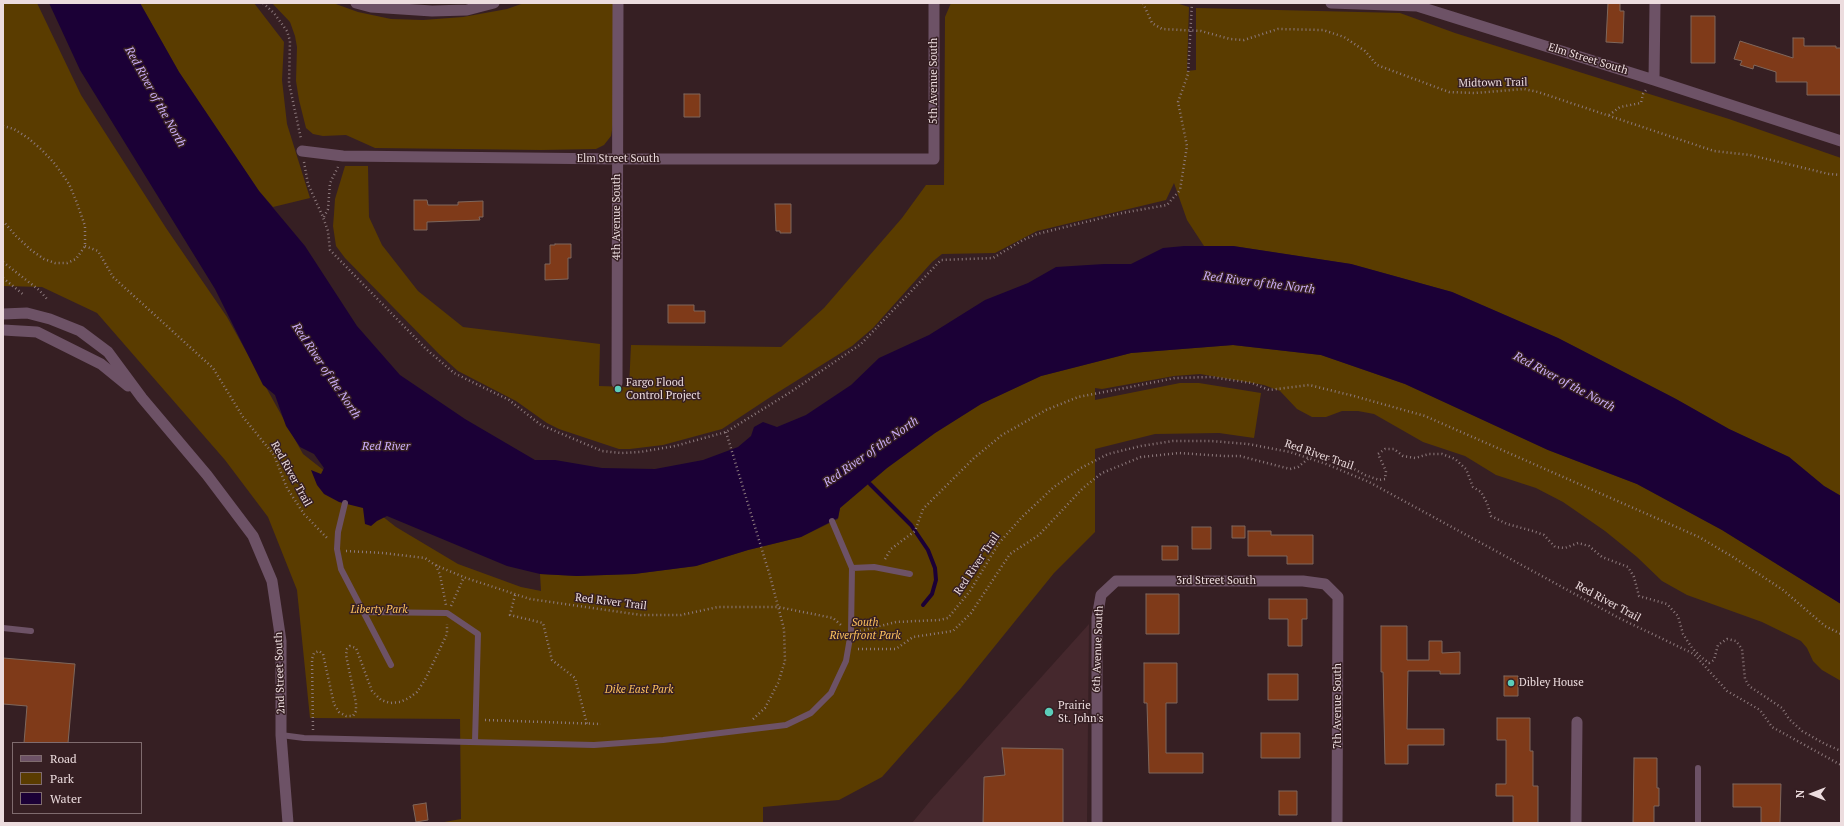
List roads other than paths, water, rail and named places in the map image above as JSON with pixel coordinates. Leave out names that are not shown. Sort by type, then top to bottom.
[{"type":"street","points":[[356,3],[371,7],[432,11],[467,10],[494,3]]},
{"type":"street","name":"4th Avenue South","points":[[617,383],[618,3]]},
{"type":"street","name":"5th Avenue South","points":[[934,3],[934,159]]},
{"type":"street","name":"Elm Street South","points":[[1331,3],[1417,4],[1841,141]]},
{"type":"street","points":[[1654,80],[1655,3]]},
{"type":"street","name":"Elm Street South","points":[[302,151],[343,156],[617,159],[934,159]]},
{"type":"street","name":"2nd Street South","points":[[3,314],[27,313],[50,319],[80,331],[108,352],[142,398],[206,475],[253,536],[272,581],[281,641],[282,735],[288,823]]},
{"type":"street","name":"2nd Street South","points":[[3,330],[37,332],[101,364],[142,398]]},
{"type":"street","name":"3rd Street South","points":[[1101,595],[1116,581],[1303,581],[1325,584],[1333,591]]},
{"type":"street","name":"7th Avenue South","points":[[1333,591],[1338,597],[1337,823]]},
{"type":"street","name":"6th Avenue South","points":[[1097,823],[1097,618],[1101,595]]},
{"type":"street","points":[[1576,823],[1577,722]]},
{"type":"lane","points":[[345,503],[338,532],[337,549],[341,569],[391,665]]},
{"type":"lane","points":[[282,735],[313,738],[594,744],[663,740],[786,725],[811,713],[831,693],[846,661],[851,632],[853,596],[852,568],[832,522]]},
{"type":"lane","points":[[852,568],[879,568],[910,574]]},
{"type":"lane","points":[[364,612],[447,613],[478,634],[475,741]]},
{"type":"lane","points":[[3,628],[31,631]]},
{"type":"lane","points":[[1698,768],[1698,823]]},
{"type":"water","name":"Red River","points":[[49,3],[140,3],[179,72],[259,191],[305,246],[357,326],[400,375],[465,419],[535,460],[555,460],[602,468],[655,469],[703,460],[738,447],[751,436],[754,427],[763,422],[777,427],[806,415],[851,385],[879,358],[929,335],[985,300],[1028,283],[1056,267],[1131,264],[1163,248],[1184,246],[1233,246],[1351,264],[1452,292],[1558,338],[1676,399],[1729,429],[1789,457],[1824,486],[1841,496],[1841,604],[1722,530],[1637,484],[1548,450],[1405,384],[1321,355],[1233,345],[1131,353],[1041,376],[981,404],[935,433],[887,468],[840,508],[838,518],[801,537],[748,550],[696,566],[634,574],[577,576],[540,574],[507,566],[387,516],[371,526],[365,524],[363,508],[339,502],[324,494],[317,485],[311,470],[321,474],[324,468],[314,454],[300,447],[286,426],[275,395],[263,385],[215,289],[80,70]]},
{"type":"waterway","points":[[870,484],[911,525],[928,550],[935,568],[936,580],[932,594],[923,605]]},
{"type":"place","name":"Fargo Flood Control Project","points":[[618,389]]},
{"type":"place","name":"Dibley House","points":[[1511,683]]},
{"type":"place","name":"Prairie St. John's","points":[[1049,712]]},
{"type":"water label","name":"Red River of the North","points":[[155,97]]},
{"type":"water label","name":"Red River of the North","points":[[1259,283]]},
{"type":"water label","name":"Red River of the North","points":[[326,371]]},
{"type":"water label","name":"Red River of the North","points":[[1564,382]]},
{"type":"water label","name":"Red River of the North","points":[[871,452]]},
{"type":"park label","name":"Liberty Park","points":[[379,610]]},
{"type":"park label","name":"South Riverfront Park","points":[[865,629]]},
{"type":"park label","name":"Dike East Park","points":[[639,690]]}]
